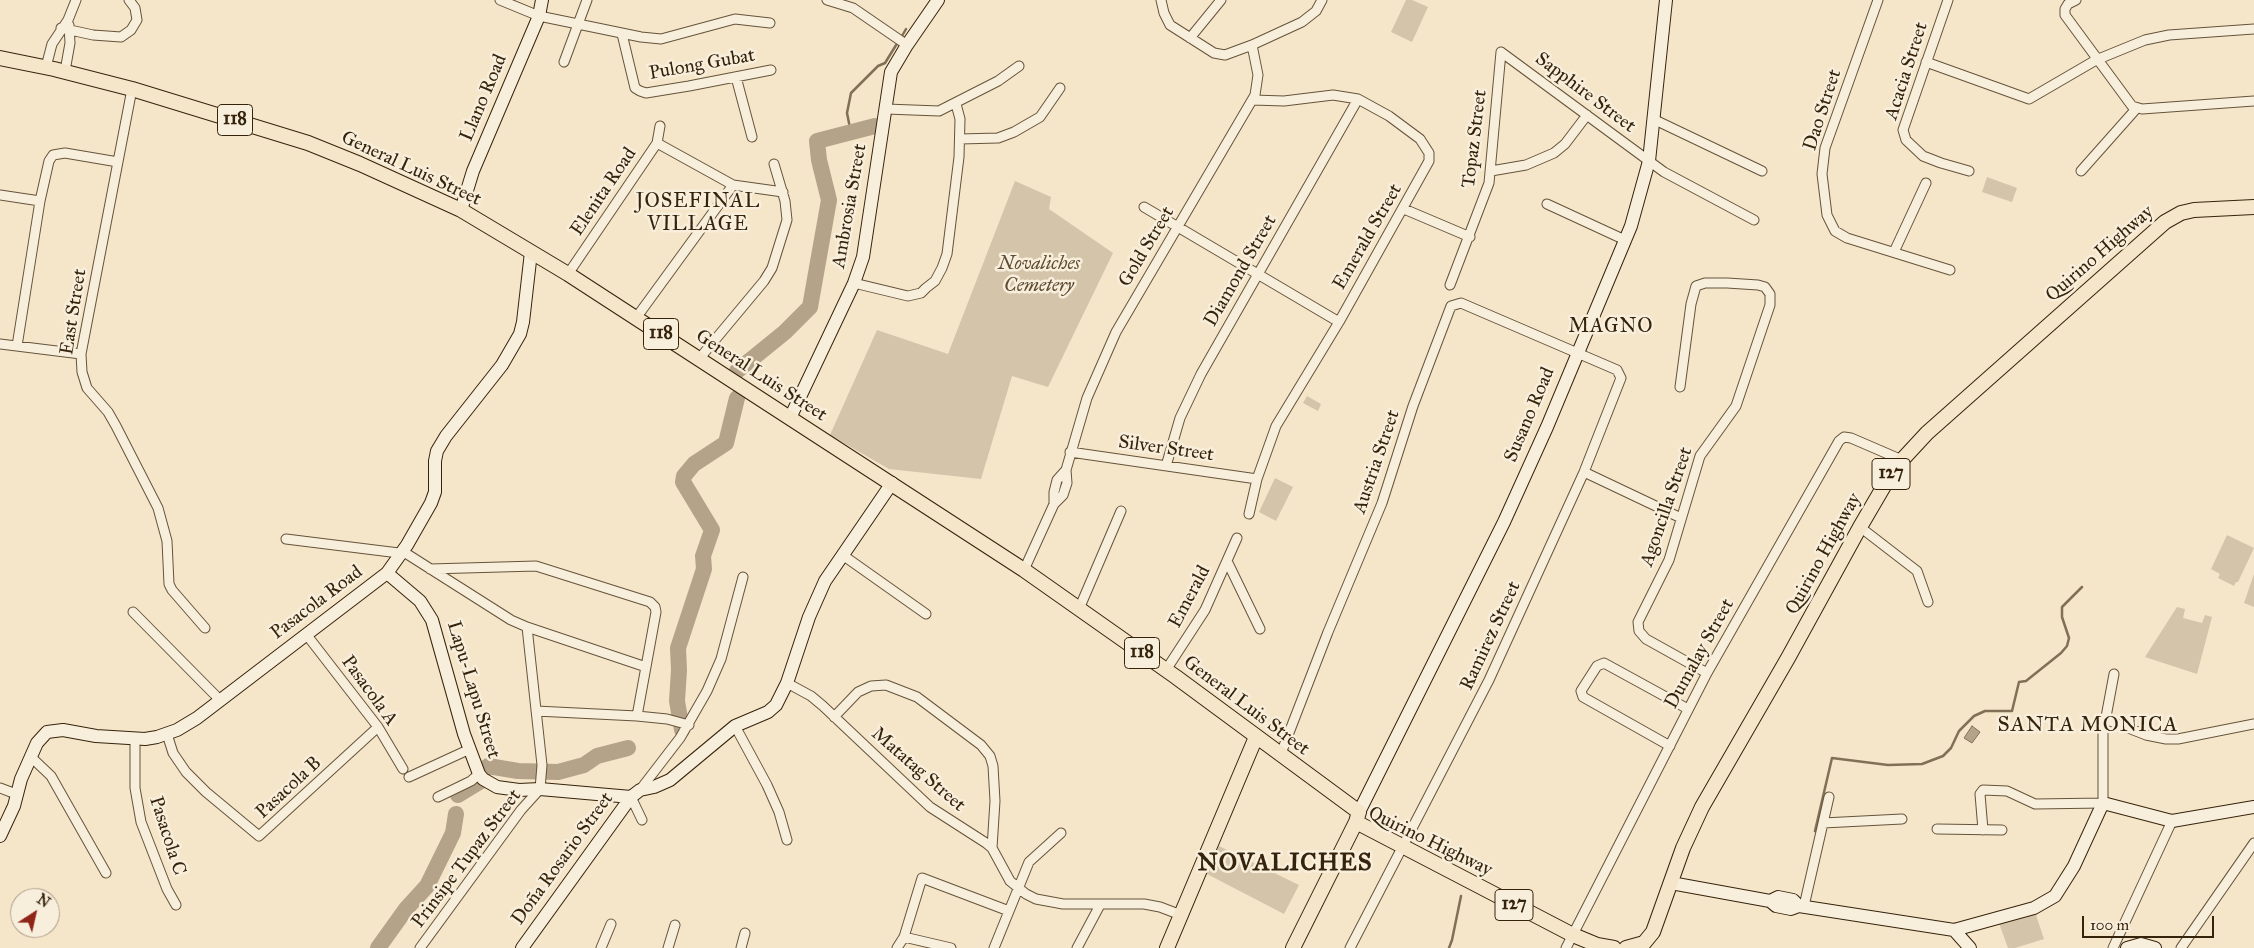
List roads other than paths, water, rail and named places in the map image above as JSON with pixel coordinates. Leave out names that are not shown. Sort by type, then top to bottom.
[{"type":"main road","name":"General Luis Street","points":[[0,58],[65,71],[132,89],[319,147],[461,210],[568,274],[1024,570],[1166,670],[1256,737],[1358,817]]},
{"type":"main road","name":"Quirino Highway","points":[[1626,948],[1645,945],[1653,932],[1703,805],[1788,658],[1860,526],[1891,474],[1902,460],[1934,426],[2165,222],[2181,213],[2194,210],[2254,207]]},
{"type":"main road","points":[[1167,948],[1256,737]]},
{"type":"main road","name":"Quirino Highway","points":[[1293,948],[1358,817],[1402,847],[1569,942],[1614,948]]},
{"type":"street","points":[[65,71],[66,29],[76,0]]},
{"type":"street","points":[[66,29],[121,38],[132,30],[137,20],[135,8],[129,0]]},
{"type":"street","points":[[500,0],[538,16],[622,34],[661,38],[735,20],[770,23]]},
{"type":"street","name":"Llano Road","points":[[461,210],[473,171],[538,16],[542,0]]},
{"type":"street","points":[[564,62],[588,0]]},
{"type":"street","points":[[827,0],[855,4],[905,43]]},
{"type":"street","name":"Ambrosia Street","points":[[790,418],[854,283],[866,240],[891,72],[905,43],[938,0]]},
{"type":"street","points":[[1160,0],[1170,25],[1220,55],[1252,46],[1309,18],[1322,0]]},
{"type":"street","points":[[1190,38],[1221,0]]},
{"type":"street","name":"Susano Road","points":[[1358,817],[1504,522],[1547,427],[1625,240],[1649,161],[1666,0]]},
{"type":"street","name":"Dao Street","points":[[1878,0],[1824,148],[1822,174],[1827,215],[1835,231],[1846,238],[1950,270]]},
{"type":"street","name":"Acacia Street","points":[[1948,0],[1903,130],[1906,140],[1923,156],[1969,171]]},
{"type":"street","points":[[2076,0],[2068,4],[2065,9],[2065,15],[2126,102],[2136,109],[2254,101]]},
{"type":"street","points":[[46,67],[52,44],[66,29]]},
{"type":"street","points":[[1926,62],[2029,99],[2096,60],[2155,37],[2254,29]]},
{"type":"street","name":"Pulong Gubat","points":[[622,34],[636,88],[646,93],[771,70]]},
{"type":"street","name":"Gold Street","points":[[1024,570],[1054,504],[1064,495],[1070,452],[1087,398],[1105,356],[1126,313],[1253,100],[1258,88],[1258,75],[1252,46]]},
{"type":"street","name":"Sapphire Street","points":[[1501,52],[1664,172],[1754,220]]},
{"type":"street","name":"Topaz Street","points":[[1450,285],[1485,197],[1491,171],[1501,52]]},
{"type":"street","points":[[886,109],[939,111],[998,81],[1019,66]]},
{"type":"street","points":[[736,77],[752,137]]},
{"type":"street","points":[[960,139],[998,138],[1014,132],[1040,116],[1060,88]]},
{"type":"street","name":"East Street","points":[[132,89],[81,354],[82,372],[87,388],[112,419],[162,516],[168,541],[170,584],[172,590],[205,628]]},
{"type":"street","name":"Emerald Street","points":[[1249,514],[1257,479],[1276,426],[1339,322],[1427,168],[1429,153],[1420,139],[1409,130],[1358,99],[1333,95],[1284,101],[1253,100]]},
{"type":"street","name":"Diamond Street","points":[[1166,466],[1174,435],[1190,396],[1358,99]]},
{"type":"street","points":[[854,283],[908,296],[920,292],[934,281],[947,254],[960,139],[960,119],[956,104]]},
{"type":"street","points":[[2081,171],[2136,109]]},
{"type":"street","points":[[1491,171],[1526,165],[1554,153],[1565,144],[1587,116]]},
{"type":"street","points":[[1653,119],[1762,171]]},
{"type":"street","name":"Elenita Road","points":[[568,274],[658,143],[660,126]]},
{"type":"street","points":[[658,143],[733,185],[783,192]]},
{"type":"street","points":[[17,346],[46,167],[53,155],[66,153],[118,162]]},
{"type":"street","points":[[699,359],[764,281],[772,268],[787,220],[783,192],[774,164]]},
{"type":"street","points":[[1894,252],[1926,183]]},
{"type":"street","points":[[636,318],[733,185]]},
{"type":"street","points":[[0,195],[40,201]]},
{"type":"street","points":[[1547,204],[1625,240]]},
{"type":"street","points":[[1144,207],[1339,322]]},
{"type":"street","points":[[1404,208],[1470,237]]},
{"type":"street","name":"Pasacola Road","points":[[0,836],[14,806],[16,794],[31,758],[42,736],[54,729],[135,742],[167,734],[189,723],[387,573],[402,553],[435,492],[435,461],[438,450],[446,436],[502,365],[520,334],[524,322],[531,252]]},
{"type":"street","name":"Agoncilla Street","points":[[1680,387],[1696,286],[1705,283],[1727,283],[1758,284],[1764,287],[1770,294],[1770,305],[1739,397],[1730,415],[1700,456],[1669,560],[1637,626],[1642,635],[1652,643],[1707,673]]},
{"type":"street","name":"Austria Street","points":[[1280,756],[1328,632],[1382,503],[1413,406],[1451,306],[1461,303],[1577,352]]},
{"type":"street","points":[[0,344],[81,354]]},
{"type":"street","name":"Ramirez Street","points":[[1350,948],[1489,680],[1584,472],[1621,378],[1618,370],[1577,352]]},
{"type":"street","name":"Dumalay Street","points":[[1569,942],[1707,673],[1839,441],[1844,438],[1851,438],[1902,460]]},
{"type":"street","name":"Silver Street","points":[[1070,452],[1257,479]]},
{"type":"street","points":[[1584,472],[1681,518]]},
{"type":"street","name":"Doña Rosario Street","points":[[522,948],[635,794],[670,780],[735,726],[768,712],[776,705],[787,683],[815,600],[825,581],[844,556],[892,483]]},
{"type":"street","points":[[1079,609],[1121,511]]},
{"type":"street","points":[[1860,526],[1916,571],[1928,602]]},
{"type":"street","name":"Emerald","points":[[1166,670],[1205,610],[1237,538]]},
{"type":"street","points":[[286,539],[402,553],[492,609],[527,627],[646,667]]},
{"type":"street","points":[[844,556],[926,614]]},
{"type":"street","points":[[1227,561],[1260,629]]},
{"type":"street","points":[[430,569],[536,566],[650,602],[655,607],[656,612],[637,716]]},
{"type":"street","name":"Lapu-Lapu Street","points":[[387,573],[420,601],[432,620],[479,774],[491,784],[505,789],[635,794]]},
{"type":"street","points":[[642,820],[635,794],[689,725],[707,692],[721,659],[743,577]]},
{"type":"street","points":[[132,612],[220,700]]},
{"type":"street","points":[[527,627],[542,769],[540,789]]},
{"type":"street","name":"Pasacola A","points":[[306,634],[378,728],[406,773],[470,749]]},
{"type":"street","points":[[1670,746],[1583,697],[1582,691],[1598,666],[1604,663],[1688,709]]},
{"type":"street","points":[[1671,883],[1770,901],[1776,906],[1791,909],[1801,906],[1954,930],[2034,908],[2055,896],[2074,866],[2103,803],[2102,747],[2105,718],[2114,674]]},
{"type":"street","name":"Matatag Street","points":[[787,683],[811,696],[930,807],[992,848],[1010,881],[1018,889]]},
{"type":"street","points":[[834,717],[858,692],[872,686],[886,685],[917,697],[981,745],[990,756],[993,766],[995,801],[992,848]]},
{"type":"street","points":[[536,711],[637,716],[671,720],[689,725]]},
{"type":"street","points":[[2105,718],[2146,735],[2166,739],[2178,739],[2254,724]]},
{"type":"street","points":[[735,726],[767,785],[779,812],[787,840]]},
{"type":"street","name":"Pasacola B","points":[[167,734],[173,753],[186,772],[206,792],[259,836],[378,728]]},
{"type":"street","name":"Pasacola C","points":[[135,742],[135,788],[141,822],[167,889],[176,905]]},
{"type":"street","points":[[31,758],[51,776],[106,874]]},
{"type":"street","points":[[438,797],[470,781],[479,774]]},
{"type":"street","points":[[0,788],[16,794]]},
{"type":"street","name":"Prinsipe Tupaz Street","points":[[420,948],[521,810],[540,789]]},
{"type":"street","points":[[1983,830],[1980,794],[1983,790],[2007,791],[2036,804],[2103,803],[2172,821],[2254,807]]},
{"type":"street","points":[[1801,906],[1823,824],[1828,797]]},
{"type":"street","points":[[1823,824],[1902,819]]},
{"type":"street","points":[[2113,948],[2172,821]]},
{"type":"street","points":[[1937,829],[2002,830]]},
{"type":"street","points":[[994,948],[1032,858],[1061,833]]},
{"type":"street","points":[[2181,948],[2254,843]]},
{"type":"street","points":[[897,948],[904,937],[922,878],[1009,911]]},
{"type":"street","points":[[1018,889],[1036,899],[1048,902],[1100,905],[1144,904],[1160,907],[1181,915]]},
{"type":"street","points":[[1077,948],[1100,905]]},
{"type":"street","points":[[600,948],[611,924]]},
{"type":"street","points":[[668,948],[674,925]]},
{"type":"street","points":[[1954,930],[1970,948]]},
{"type":"street","points":[[741,948],[745,933]]},
{"type":"street","points":[[904,937],[951,948]]},
{"type":"street","points":[[2127,948],[2141,944],[2155,948]]},
{"type":"waterway","points":[[902,36],[906,29]]},
{"type":"waterway","points":[[851,133],[847,113],[851,93],[878,66],[885,63],[898,42]]},
{"type":"waterway","points":[[737,371],[785,332],[810,307],[829,200],[819,160],[817,141],[875,126]]},
{"type":"waterway","points":[[682,730],[677,701],[678,648],[704,569],[703,556],[712,530],[683,482],[684,476],[694,464],[726,443],[737,398]]},
{"type":"waterway","points":[[1815,831],[1832,758],[1888,765],[1922,764],[1943,756],[1951,748],[1959,731],[1974,716],[1985,711],[2012,711],[2019,682],[2026,681],[2067,646],[2069,638],[2062,617],[2062,607],[2082,587]]},
{"type":"waterway","points":[[482,773],[488,766],[518,771],[558,772],[584,765],[597,756],[628,748]]},
{"type":"waterway","points":[[458,795],[481,781]]},
{"type":"waterway","points":[[378,948],[406,909],[427,886],[453,833],[456,814]]},
{"type":"waterway","points":[[1449,948],[1461,896]]},
{"type":"district","name":"JOSEFINAL VILLAGE","points":[[698,214]]},
{"type":"district","name":"MAGNO","points":[[1611,327]]},
{"type":"district","name":"SANTA MONICA","points":[[2088,726]]},
{"type":"district","name":"NOVALICHES","points":[[1285,864]]},
{"type":"park label","name":"Novaliches Cemetery","points":[[1039,275]]}]
